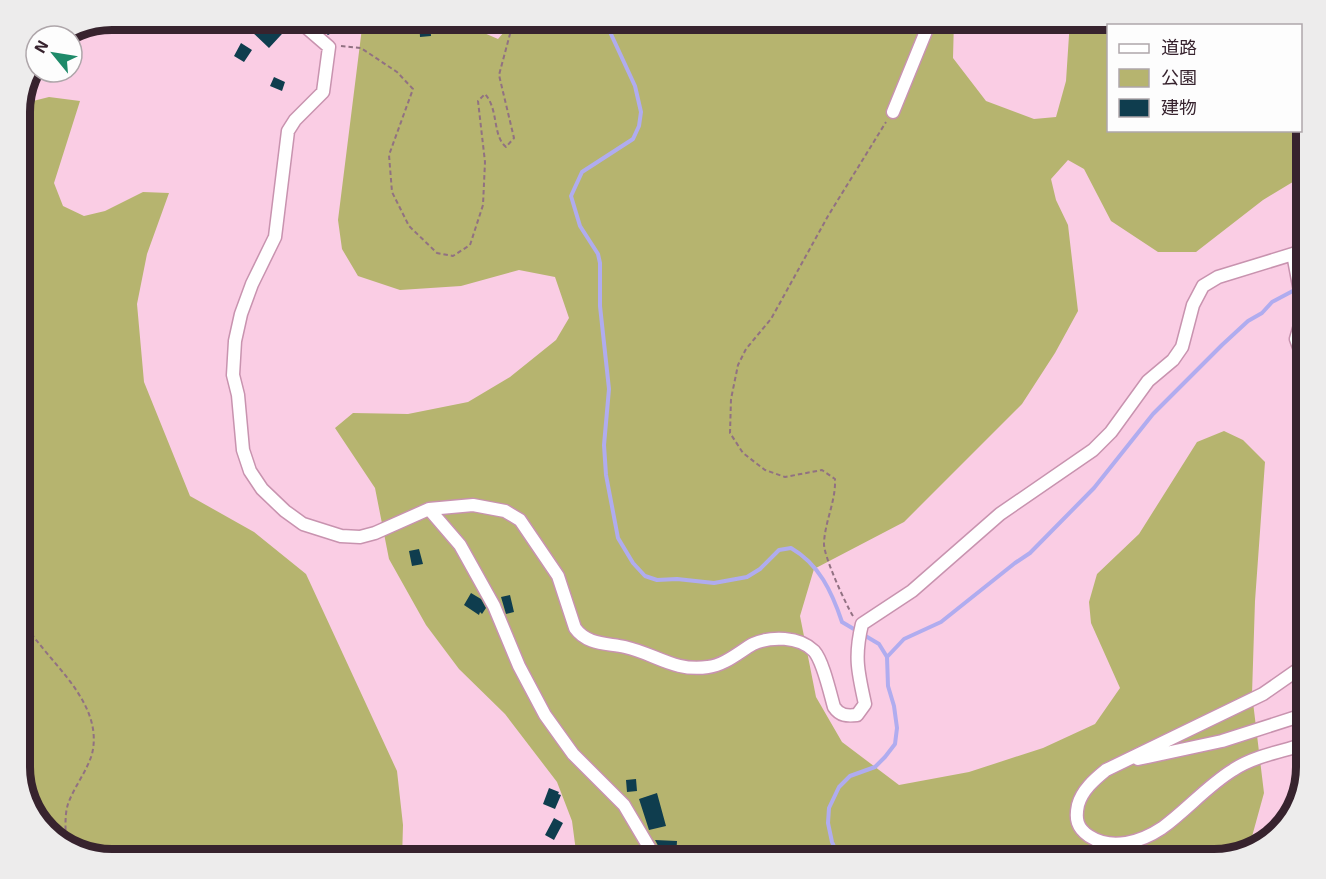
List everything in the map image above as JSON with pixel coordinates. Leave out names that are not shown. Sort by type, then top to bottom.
[{"type":"street","points":[[309,30],[329,46],[323,92],[295,120],[288,131],[274,237],[252,284],[241,314],[235,341],[233,375],[238,395],[243,450],[249,471],[262,489],[303,524],[341,536],[360,537],[375,534],[429,509],[473,505],[505,511],[520,520],[558,576],[579,634],[597,643],[625,647],[667,664],[690,668],[711,667],[754,644],[776,639],[791,639],[813,651],[819,660],[834,707],[838,713],[847,716],[857,716],[865,704],[857,667],[857,646],[862,624],[912,591],[1000,514],[1093,450],[1111,432],[1148,381],[1173,360],[1182,347],[1193,305],[1203,286],[1218,278],[1294,257],[1296,268]]},
{"type":"street","points":[[893,112],[927,30]]},
{"type":"street","points":[[429,509],[460,545],[494,606],[519,666],[545,715],[573,754],[624,806],[649,849]]},
{"type":"street","points":[[1296,671],[1263,694],[1106,770],[1093,781],[1080,798],[1075,817],[1082,831],[1099,842],[1119,844],[1145,838],[1164,826],[1233,769],[1296,747]]},
{"type":"street","points":[[1125,762],[1222,741],[1296,717]]},
{"type":"path","points":[[329,46],[362,48],[411,84],[413,89],[389,154],[393,192],[410,226],[437,253],[453,256],[470,245],[483,205],[486,162],[478,101],[485,94],[492,102],[500,142],[506,147],[514,138],[499,75],[510,33],[509,30]]},
{"type":"path","points":[[862,624],[852,615],[846,603],[824,546],[835,479],[822,470],[785,477],[765,470],[743,453],[730,433],[731,399],[738,365],[746,349],[771,318],[828,216],[893,112]]},
{"type":"path","points":[[30,631],[36,641],[67,675],[91,723],[94,740],[91,755],[67,806],[66,835]]},
{"type":"green space","points":[[362,30],[477,30],[498,39],[506,30],[954,30],[953,58],[986,101],[1034,119],[1056,117],[1066,81],[1069,30],[1107,30],[1107,132],[1296,132],[1296,180],[1263,200],[1196,252],[1158,252],[1111,221],[1084,169],[1068,160],[1051,179],[1056,200],[1068,225],[1078,311],[1055,353],[1022,404],[904,522],[814,569],[800,616],[816,697],[842,742],[899,785],[969,772],[1043,748],[1095,724],[1120,688],[1091,623],[1089,602],[1097,574],[1139,534],[1197,442],[1224,431],[1243,440],[1265,462],[1255,601],[1252,694],[1264,793],[1251,840],[1235,846],[1214,849],[576,849],[572,821],[557,782],[505,714],[459,669],[426,625],[389,559],[375,488],[335,428],[353,413],[408,414],[468,402],[510,377],[556,340],[569,318],[555,277],[519,270],[461,286],[400,290],[358,276],[342,249],[338,220]]},
{"type":"green space","points":[[49,97],[80,101],[54,183],[63,206],[84,216],[105,211],[143,192],[169,193],[147,254],[137,304],[144,382],[190,496],[254,532],[306,574],[397,771],[403,825],[402,849],[101,848],[81,843],[66,835],[47,817],[36,798],[30,772],[31,101]]},
{"type":"building","points":[[252,30],[286,30],[269,48]]},
{"type":"building","points":[[322,30],[341,30],[336,33],[335,31],[328,35]]},
{"type":"building","points":[[420,30],[431,30],[431,36],[420,37]]},
{"type":"building","points":[[241,43],[252,50],[244,62],[234,56]]},
{"type":"building","points":[[274,77],[285,82],[282,91],[270,86]]},
{"type":"building","points":[[419,549],[423,564],[412,566],[409,551]]},
{"type":"building","points":[[471,593],[481,599],[486,608],[482,614],[480,612],[479,615],[464,605]]},
{"type":"building","points":[[510,595],[514,612],[506,614],[501,597]]},
{"type":"building","points":[[636,779],[637,791],[627,792],[626,780]]},
{"type":"building","points":[[549,788],[561,795],[555,809],[543,804]]},
{"type":"building","points":[[657,793],[666,826],[649,830],[639,799]]},
{"type":"building","points":[[554,818],[563,823],[554,840],[545,835]]},
{"type":"building","points":[[655,840],[677,841],[676,849],[660,849]]},
{"type":"waterway","points":[[609,30],[635,86],[641,112],[639,126],[633,139],[582,172],[571,196],[580,226],[598,254],[600,263],[600,306],[609,389],[604,445],[606,475],[618,538],[633,563],[645,576],[657,580],[677,579],[714,583],[747,577],[760,569],[779,550],[791,548],[817,571],[834,600],[842,622],[879,644],[887,657],[888,686],[897,728],[895,744],[875,767],[850,776],[839,787],[829,808],[828,823],[835,849]]},
{"type":"waterway","points":[[887,657],[904,639],[941,622],[1030,553],[1094,488],[1153,414],[1222,345],[1248,321],[1262,313],[1272,302],[1296,289]]}]
